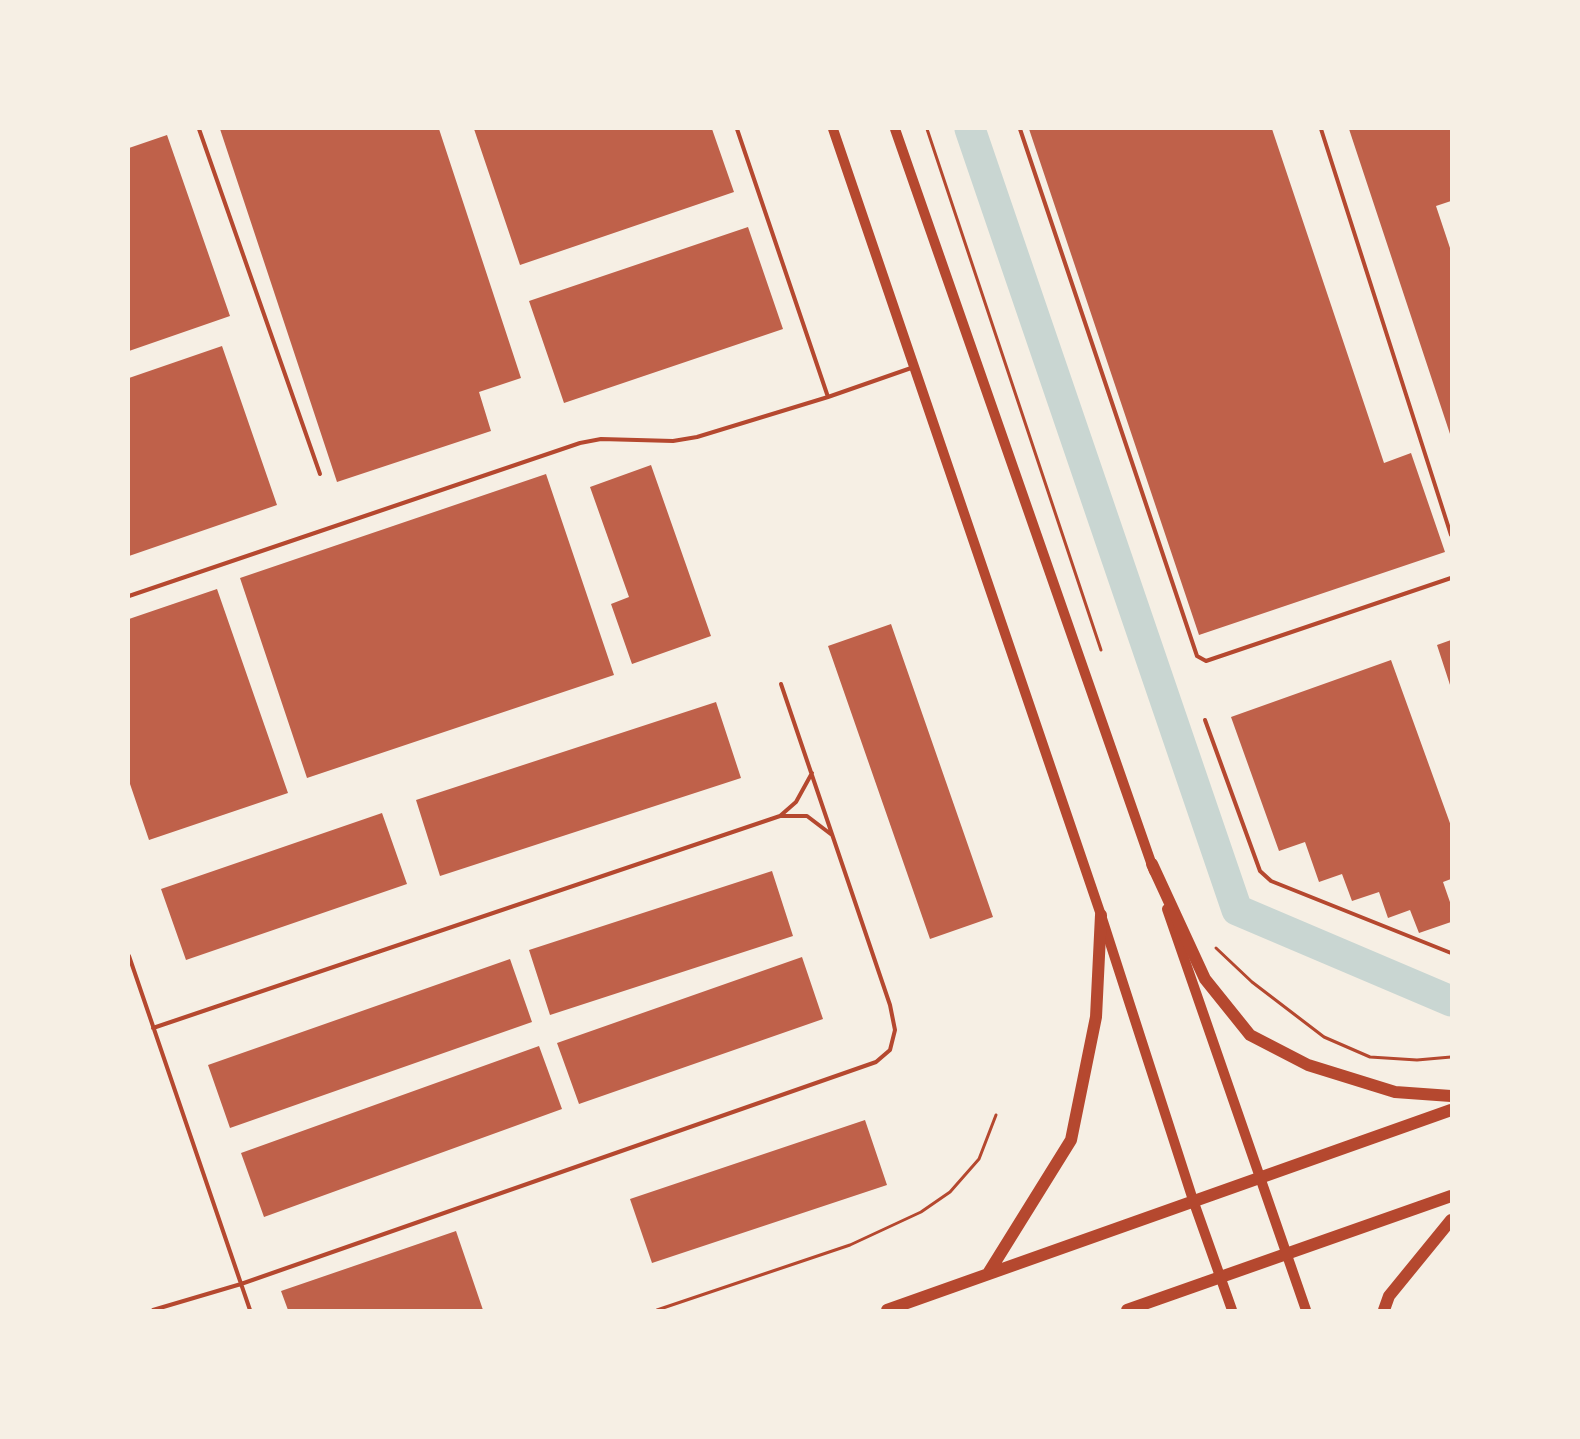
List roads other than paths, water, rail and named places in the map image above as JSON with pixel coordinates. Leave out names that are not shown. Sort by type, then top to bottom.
[{"type":"main road","points":[[834,129],[1101,915],[1193,1200],[1232,1310]]},
{"type":"main road","points":[[895,129],[1306,1310]]},
{"type":"main road","points":[[1152,864],[1205,980],[1250,1035],[1308,1064],[1395,1092],[1451,1096]]},
{"type":"main road","points":[[989,1272],[1071,1140],[1096,1016],[1101,915]]},
{"type":"main road","points":[[887,1310],[989,1272],[1451,1110]]},
{"type":"main road","points":[[1127,1310],[1451,1196]]},
{"type":"main road","points":[[1384,1310],[1389,1296],[1451,1220]]},
{"type":"lane","points":[[199,129],[320,474]]},
{"type":"lane","points":[[737,129],[828,397]]},
{"type":"lane","points":[[1020,129],[1197,656],[1206,661],[1451,578]]},
{"type":"lane","points":[[1321,129],[1451,535]]},
{"type":"lane","points":[[129,596],[580,443],[601,439],[673,441],[696,437],[828,397],[914,367]]},
{"type":"lane","points":[[153,1310],[241,1284],[876,1062],[890,1050],[895,1030],[890,1005],[781,684]]},
{"type":"lane","points":[[1205,720],[1260,871],[1271,881],[1451,953]]},
{"type":"lane","points":[[780,816],[796,802],[812,773]]},
{"type":"lane","points":[[153,1028],[780,816],[808,816],[818,822],[833,836]]},
{"type":"lane","points":[[129,956],[250,1310]]},
{"type":"waterway","points":[[970,129],[1237,910],[1451,1001]]}]
